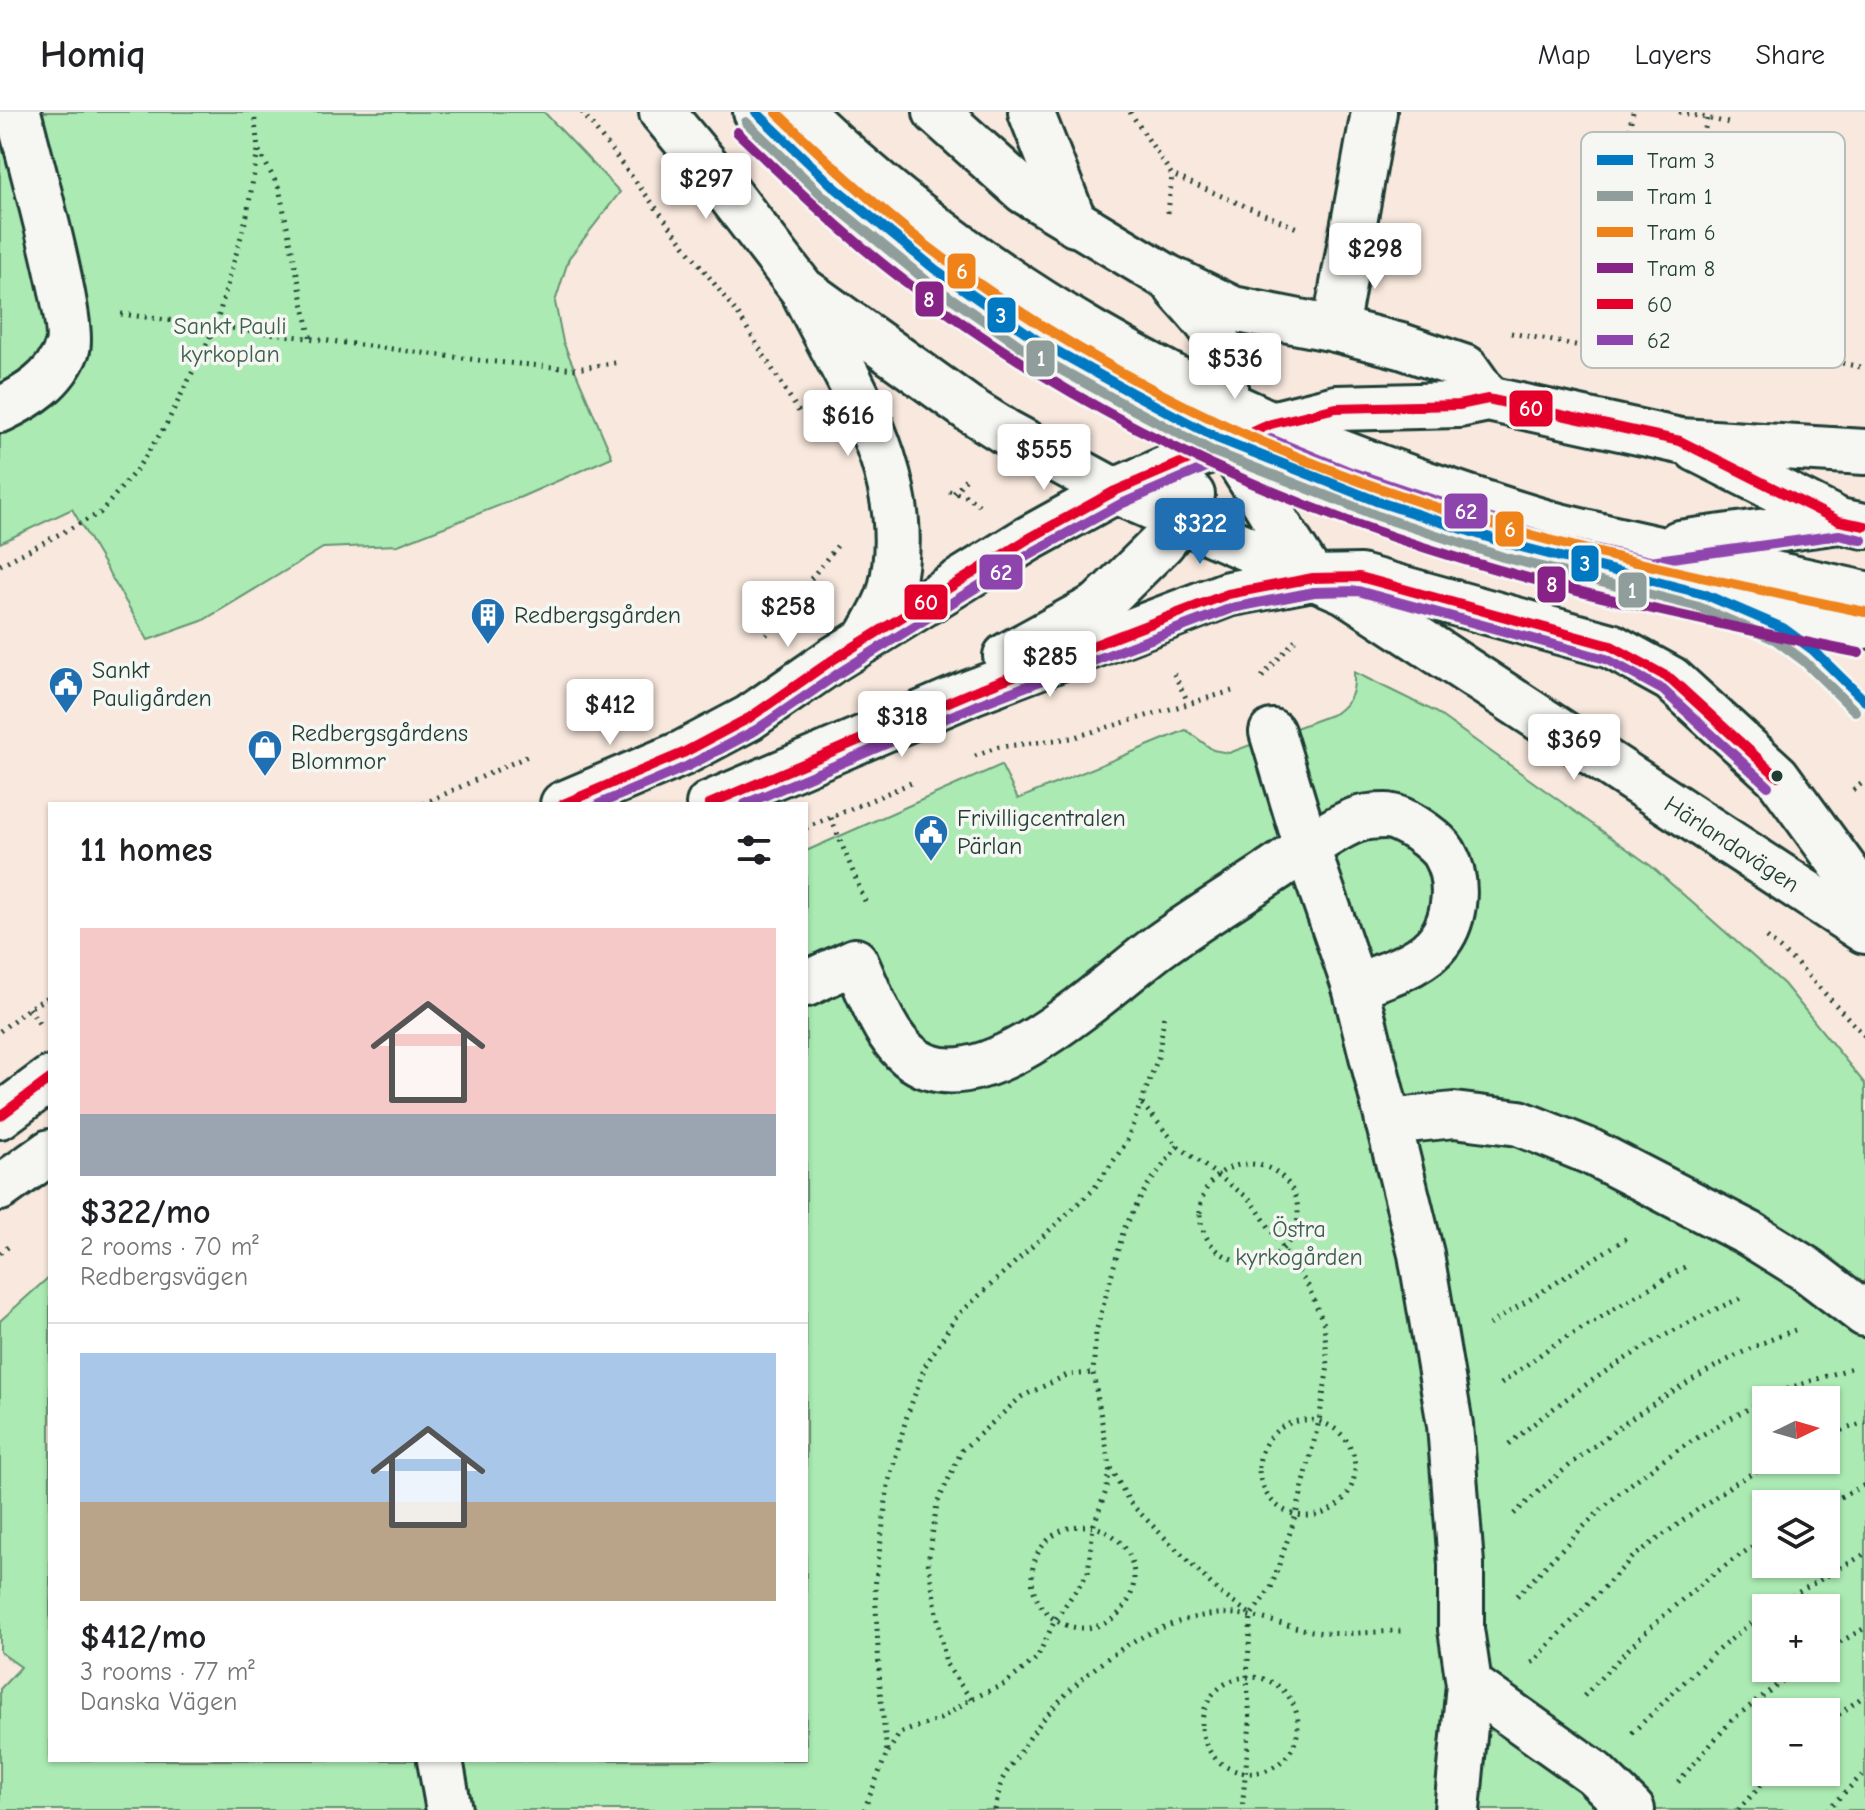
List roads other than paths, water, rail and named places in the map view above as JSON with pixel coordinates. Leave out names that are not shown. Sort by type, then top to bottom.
[{"type":"street","points":[[0,410],[50,379],[68,346],[65,306],[18,112]]},
{"type":"street","points":[[662,112],[802,289],[882,452],[891,481],[898,553],[890,593],[867,639]]},
{"type":"street","points":[[756,112],[876,223],[983,305],[1037,340],[1221,433],[1379,502],[1506,543],[1656,581],[1865,626]]},
{"type":"street","points":[[800,112],[887,192],[987,267],[1102,340],[1221,433],[1256,485],[1280,531],[1313,578]]},
{"type":"street","points":[[936,112],[1024,191],[1167,277],[1233,309],[1335,329],[1401,346],[1466,368],[1488,399]]},
{"type":"street","points":[[1031,112],[1075,224]]},
{"type":"street","points":[[1335,329],[1374,112]]},
{"type":"street","points":[[972,692],[1006,656],[1099,605],[1162,543],[1181,519],[1221,433],[1223,357],[1211,328],[1167,277]]},
{"type":"street","name":"Härlandavägen","points":[[802,289],[1004,431],[1115,491],[1345,591],[1865,931]]},
{"type":"street","points":[[568,802],[683,753],[749,718],[867,639],[1028,539],[1221,433],[1336,408],[1459,405],[1488,399],[1680,441],[1865,452]]},
{"type":"street","points":[[1271,424],[1356,459],[1557,525],[1865,594]]},
{"type":"street","points":[[1680,441],[1852,523]]},
{"type":"street","points":[[1652,547],[1852,523]]},
{"type":"street","points":[[714,802],[972,692],[1228,594],[1313,578],[1360,577],[1611,646],[1671,679],[1777,776],[1865,897]]},
{"type":"street","points":[[1272,732],[1307,848],[1355,987],[1421,1254],[1439,1358],[1450,1425],[1461,1564],[1461,1629],[1482,1693],[1457,1810]]},
{"type":"street","points":[[808,983],[855,961],[888,1029],[905,1053],[930,1067],[952,1069],[978,1066],[1010,1055],[1062,1022],[1159,946],[1307,848],[1356,820],[1389,815],[1421,831],[1445,853],[1454,883],[1451,917],[1439,942],[1416,961],[1355,987]]},
{"type":"street","points":[[0,1116],[48,1080]]},
{"type":"street","points":[[1388,1122],[1454,1115],[1519,1123],[1591,1152],[1750,1234],[1806,1269],[1861,1311]]},
{"type":"street","points":[[0,1188],[48,1153]]},
{"type":"street","points":[[1482,1693],[1594,1773],[1632,1810]]},
{"type":"street","points":[[440,1762],[449,1810]]},
{"type":"tram line","name":"3","points":[[756,112],[833,186],[936,270],[1037,340],[1132,393],[1217,438],[1379,502],[1506,543],[1704,594],[1783,628],[1813,650],[1865,701]]},
{"type":"tram line","name":"6","points":[[776,112],[888,214],[982,286],[1097,359],[1219,422],[1344,475],[1464,516],[1635,562],[1865,612]]},
{"type":"tram line","name":"1","points":[[746,122],[824,197],[928,282],[1029,352],[1125,405],[1212,451],[1375,515],[1503,557],[1699,607],[1776,640],[1804,661],[1855,711]]},
{"type":"tram line","name":"8","points":[[737,132],[859,244],[958,320],[1076,395],[1200,459],[1328,514],[1450,556],[1624,602],[1859,653]]},
{"type":"place","name":"Redbergsgården","points":[[488,646]]},
{"type":"place","name":"Sankt Pauligården","points":[[66,715]]},
{"type":"place","name":"Redbergsgårdens Blommor","points":[[265,778]]},
{"type":"place","name":"Frivilligcentralen Pärlan","points":[[931,863]]},
{"type":"park label","name":"Sankt Pauli kyrkoplan","points":[[230,340]]},
{"type":"park label","name":"Östra kyrkogården","points":[[1299,1243]]}]
